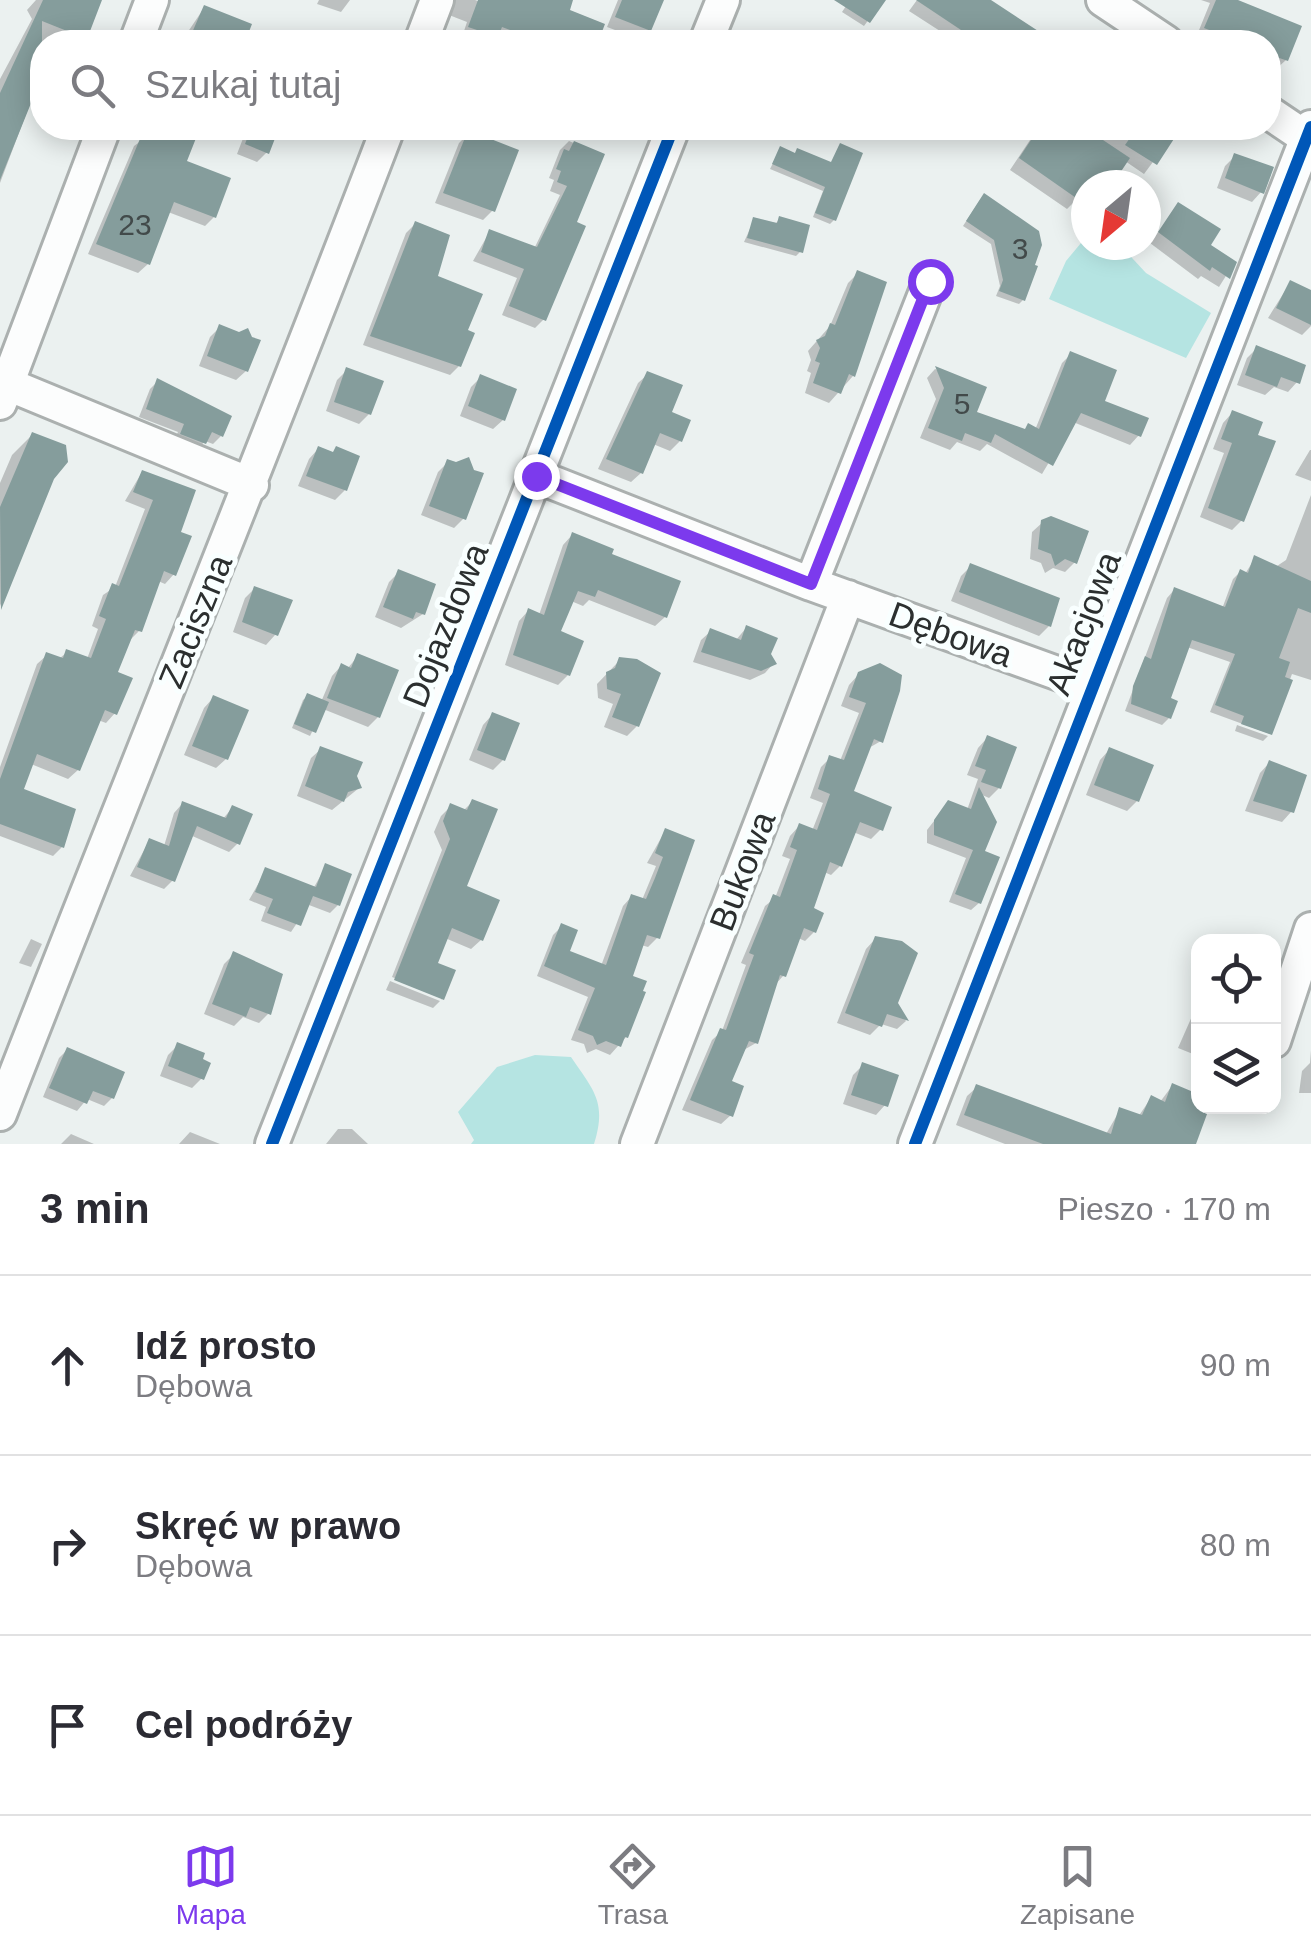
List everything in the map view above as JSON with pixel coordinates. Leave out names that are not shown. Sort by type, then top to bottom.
[{"type":"street","points":[[141,30],[152,0]]},
{"type":"street","points":[[426,30],[437,0]]},
{"type":"street","points":[[711,30],[723,0]]},
{"type":"street","points":[[1106,1],[1148,30]]},
{"type":"street","points":[[1281,119],[1310,135]]},
{"type":"street","name":"Akacjowa","points":[[915,1144],[1090,685],[1310,135]]},
{"type":"street","points":[[99,140],[2,389],[252,485]]},
{"type":"street","name":"Zaciszna","points":[[0,1114],[125,793],[252,485],[383,140]]},
{"type":"street","name":"Dojazdowa","points":[[272,1144],[668,140]]},
{"type":"street","points":[[811,584],[930,281]]},
{"type":"street","name":"Dębowa","points":[[536,476],[811,584],[1090,685]]},
{"type":"street","name":"Bukowa","points":[[637,1144],[848,597]]},
{"type":"street","points":[[1279,1024],[1311,929]]},
{"type":"shaded area","points":[[1071,255],[1071,260],[1134,260],[1146,273],[1211,313],[1186,358],[1049,299]]},
{"type":"shaded area","points":[[535,1055],[571,1057],[586,1079],[598,1107],[594,1144],[471,1144],[474,1140],[458,1112],[497,1067]]},
{"type":"building","points":[[43,0],[102,0],[90,30],[64,30],[42,21],[42,30],[30,30],[30,106],[0,180],[0,93]]},
{"type":"building","points":[[478,0],[573,0],[570,10],[605,24],[603,30],[468,27]]},
{"type":"building","points":[[622,0],[664,0],[651,30],[615,17]]},
{"type":"building","points":[[834,0],[886,0],[870,23]]},
{"type":"building","points":[[916,0],[991,0],[1037,30],[961,30]]},
{"type":"building","points":[[1216,0],[1238,0],[1302,26],[1288,61],[1281,59],[1281,30],[1204,28]]},
{"type":"building","points":[[204,5],[252,24],[250,30],[193,30]]},
{"type":"building","points":[[139,140],[195,140],[187,161],[231,178],[216,218],[174,202],[150,265],[96,244]]},
{"type":"building","points":[[246,140],[274,140],[269,154],[245,144]]},
{"type":"building","points":[[464,140],[494,140],[519,150],[495,212],[443,193]]},
{"type":"building","points":[[1031,140],[1103,140],[1130,158],[1122,170],[1071,170],[1071,194],[1019,158]]},
{"type":"building","points":[[1129,140],[1173,140],[1157,165],[1125,145]]},
{"type":"building","points":[[574,141],[605,154],[577,222],[586,226],[546,321],[509,306],[524,269],[481,252],[489,229],[537,247],[567,186],[557,182],[561,171],[556,169],[564,149],[569,151]]},
{"type":"building","points":[[840,143],[863,153],[836,221],[815,213],[825,187],[772,164],[780,146],[795,153],[797,148],[831,162]]},
{"type":"building","points":[[1234,153],[1274,167],[1264,194],[1225,178]]},
{"type":"building","points":[[984,193],[1039,231],[1042,245],[1035,265],[1038,266],[1025,301],[999,291],[1003,280],[994,240],[966,221]]},
{"type":"building","points":[[1178,202],[1221,229],[1211,245],[1237,262],[1230,279],[1212,267],[1210,271],[1161,234],[1161,228]]},
{"type":"building","points":[[779,216],[810,225],[803,253],[747,238],[753,217],[777,223]]},
{"type":"building","points":[[415,221],[450,235],[438,276],[483,294],[468,330],[475,333],[461,367],[370,336]]},
{"type":"building","points":[[857,270],[887,282],[855,377],[849,374],[841,394],[813,383],[820,363],[815,361],[820,348],[816,340],[825,336],[830,323],[835,325]]},
{"type":"building","points":[[1290,280],[1311,290],[1311,325],[1276,308]]},
{"type":"building","points":[[219,324],[239,332],[248,328],[252,337],[261,340],[248,372],[207,356]]},
{"type":"building","points":[[1256,345],[1306,365],[1300,384],[1281,377],[1277,387],[1245,375]]},
{"type":"building","points":[[1070,351],[1117,370],[1105,401],[1149,418],[1141,437],[1081,413],[1053,466],[995,434],[991,443],[965,433],[962,441],[928,428],[944,388],[935,366],[987,387],[977,412],[1025,429],[1028,423],[1039,429]]},
{"type":"building","points":[[346,367],[384,381],[371,415],[334,402]]},
{"type":"building","points":[[647,371],[683,385],[672,412],[691,420],[682,442],[660,433],[643,474],[606,459]]},
{"type":"building","points":[[480,374],[517,389],[505,421],[468,406]]},
{"type":"building","points":[[157,378],[232,416],[223,437],[212,432],[206,444],[180,434],[184,424],[146,409]]},
{"type":"building","points":[[1232,410],[1263,422],[1258,435],[1276,441],[1244,522],[1208,508],[1232,443],[1221,439]]},
{"type":"building","points":[[32,432],[66,445],[68,462],[54,479],[1,610],[0,507]]},
{"type":"building","points":[[318,446],[333,452],[336,446],[360,456],[347,491],[306,476]]},
{"type":"building","points":[[469,457],[474,470],[484,473],[466,520],[429,506],[447,459],[456,462]]},
{"type":"building","points":[[142,470],[196,490],[181,532],[192,536],[176,576],[164,571],[142,632],[135,630],[118,672],[133,678],[117,715],[105,710],[80,771],[37,754],[24,789],[76,809],[64,848],[0,824],[0,779],[46,652],[63,658],[66,649],[91,658],[106,619],[99,616],[112,583],[119,586],[153,500],[133,492]]},
{"type":"building","points":[[1051,516],[1089,531],[1077,564],[1065,559],[1055,566],[1051,554],[1038,549],[1041,520]]},
{"type":"building","points":[[572,532],[614,549],[612,554],[681,581],[667,618],[598,590],[595,597],[578,591],[561,631],[584,641],[570,676],[513,655],[528,608],[544,615]]},
{"type":"building","points":[[1254,555],[1311,581],[1311,613],[1298,608],[1279,658],[1290,662],[1285,677],[1293,680],[1272,735],[1241,724],[1244,716],[1215,705],[1235,654],[1192,640],[1171,698],[1178,701],[1171,719],[1131,704],[1133,686],[1145,656],[1151,659],[1174,587],[1225,607],[1240,569],[1248,573]]},
{"type":"building","points":[[970,563],[1060,598],[1051,627],[959,592]]},
{"type":"building","points":[[398,569],[436,584],[425,615],[416,612],[413,619],[383,607]]},
{"type":"building","points":[[254,586],[293,600],[278,636],[242,622]]},
{"type":"building","points":[[746,625],[778,638],[771,654],[777,664],[761,671],[701,652],[710,628],[741,640]]},
{"type":"building","points":[[357,653],[399,670],[380,718],[327,698],[341,663],[351,668]]},
{"type":"building","points":[[619,657],[637,659],[661,673],[639,727],[612,717],[621,694],[607,689],[606,672],[615,668]]},
{"type":"building","points":[[880,663],[902,675],[900,691],[883,743],[874,739],[854,791],[892,807],[883,831],[860,822],[842,867],[830,862],[814,908],[824,913],[816,933],[804,928],[786,977],[780,975],[758,1044],[749,1041],[732,1081],[744,1086],[733,1117],[690,1100],[720,1028],[726,1030],[754,955],[749,953],[773,894],[780,897],[797,850],[790,847],[799,823],[817,830],[830,794],[818,789],[829,755],[844,760],[866,703],[849,697],[858,672]]},
{"type":"building","points":[[307,693],[329,702],[316,733],[294,724]]},
{"type":"building","points":[[213,695],[249,710],[228,760],[192,746]]},
{"type":"building","points":[[492,712],[520,723],[505,761],[477,750]]},
{"type":"building","points":[[987,735],[1017,747],[1001,789],[981,782],[986,770],[975,766]]},
{"type":"building","points":[[320,746],[363,762],[357,776],[362,788],[348,792],[344,802],[305,786]]},
{"type":"building","points":[[1109,747],[1154,765],[1139,802],[1094,785]]},
{"type":"building","points":[[1269,760],[1307,775],[1294,813],[1253,801]]},
{"type":"building","points":[[979,787],[997,822],[985,851],[1000,857],[981,904],[955,894],[973,850],[934,835],[934,820],[948,800],[971,809]]},
{"type":"building","points":[[472,799],[498,809],[467,886],[500,900],[483,941],[452,928],[438,963],[456,970],[444,1000],[394,980],[450,839],[443,821],[450,803],[467,810]]},
{"type":"building","points":[[182,801],[226,818],[232,805],[253,814],[240,845],[197,826],[175,882],[137,867],[149,838],[169,846]]},
{"type":"building","points":[[665,828],[695,840],[660,939],[647,935],[633,976],[647,981],[628,1038],[621,1047],[606,1041],[597,1045],[593,1036],[578,1030],[595,988],[544,966],[561,923],[578,930],[570,951],[606,965],[631,894],[646,899],[663,857],[655,853]]},
{"type":"building","points":[[325,863],[352,874],[340,906],[313,896],[301,926],[267,913],[273,899],[255,892],[265,867],[316,887]]},
{"type":"building","points":[[875,936],[902,941],[918,953],[898,1003],[909,1021],[887,1014],[882,1027],[845,1013]]},
{"type":"building","points":[[233,951],[283,974],[271,1015],[250,1007],[246,1017],[212,1004]]},
{"type":"building","points":[[177,1042],[205,1053],[203,1059],[211,1063],[204,1080],[168,1066]]},
{"type":"building","points":[[67,1047],[125,1072],[114,1099],[93,1091],[87,1104],[49,1088]]},
{"type":"building","points":[[862,1062],[899,1075],[888,1107],[851,1095]]},
{"type":"building","points":[[1172,1083],[1191,1091],[1191,1114],[1207,1114],[1196,1144],[1043,1144],[964,1115],[976,1084],[1111,1134],[1119,1107],[1142,1115],[1151,1095],[1165,1102]]},
{"type":"cycle path","points":[[915,1144],[1311,127]]},
{"type":"cycle path","points":[[272,1144],[668,140]]},
{"type":"route","points":[[536,476],[811,584],[930,281]]}]
